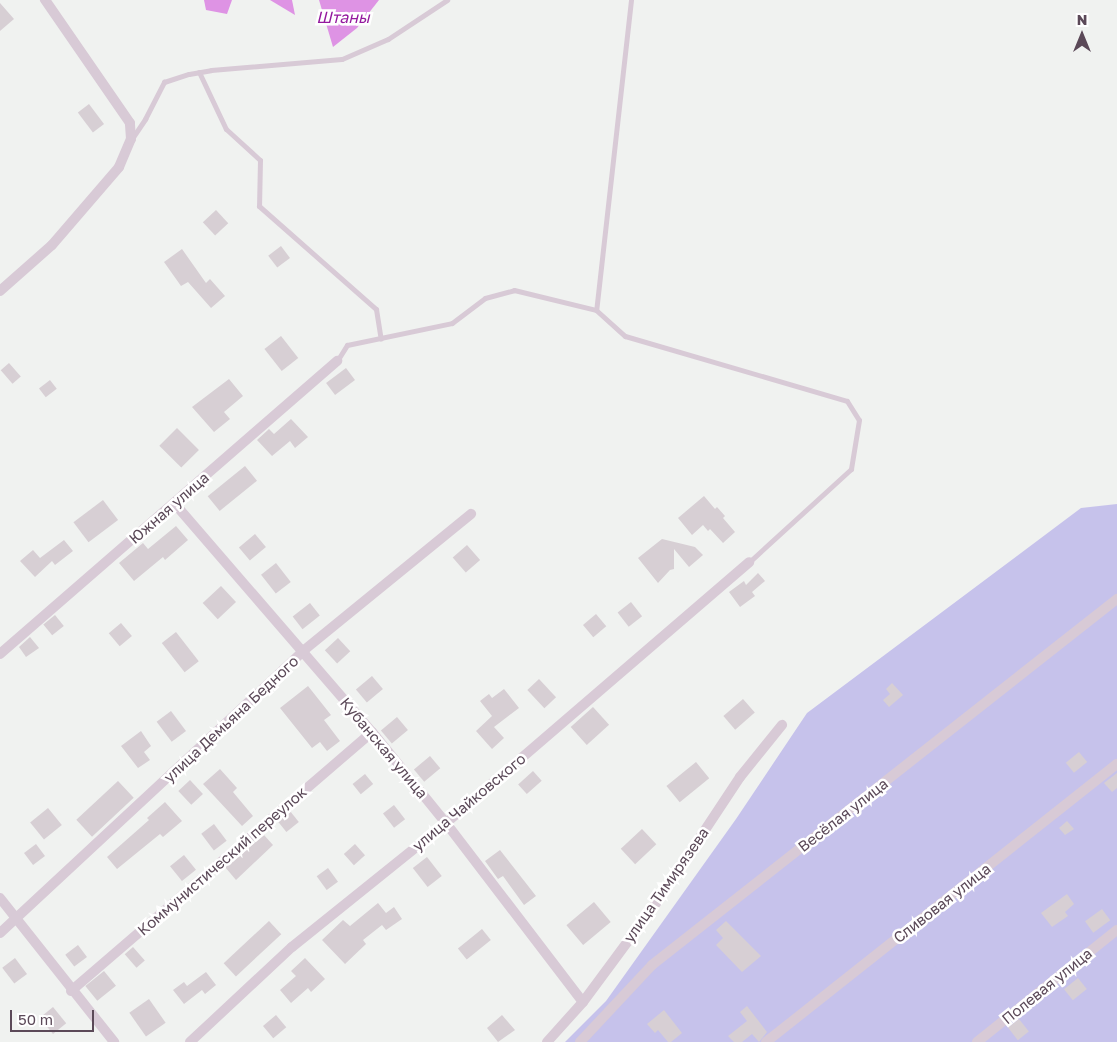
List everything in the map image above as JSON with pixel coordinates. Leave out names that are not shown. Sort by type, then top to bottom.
[{"type":"street","points":[[0,291],[58,238],[119,167],[131,139],[130,123],[45,0]]},
{"type":"street","name":"Южная улица","points":[[0,654],[175,504],[337,361]]},
{"type":"street","name":"Кубанская улица","points":[[175,504],[372,732],[446,823],[583,1002]]},
{"type":"street","name":"улица Демьяна Бедного","points":[[0,934],[303,651],[471,514]]},
{"type":"street","name":"улица Чайковского","points":[[190,1042],[292,946],[446,823],[749,562]]},
{"type":"street","name":"Весёлая улица","points":[[580,1042],[652,966],[1117,599]]},
{"type":"street","name":"улица Тимирязева","points":[[547,1042],[583,1002],[660,898],[740,777],[782,725]]},
{"type":"street","name":"Коммунистический переулок","points":[[71,991],[372,732]]},
{"type":"street","name":"Сливовая улица","points":[[766,1042],[1117,764]]},
{"type":"street","points":[[0,898],[71,991],[114,1042]]},
{"type":"street","name":"Полевая улица","points":[[977,1042],[1117,930]]},
{"type":"lane","points":[[131,139],[145,120],[164,82],[199,72],[342,59],[388,39],[447,0]]},
{"type":"lane","points":[[596,310],[631,0]]},
{"type":"lane","points":[[199,72],[226,129],[260,160],[259,206],[376,309],[381,339]]},
{"type":"lane","points":[[337,361],[347,346],[452,323],[485,298],[514,290],[596,310],[625,336],[846,401],[859,420],[851,468],[749,562]]},
{"type":"shaded area","points":[[1117,504],[1117,1042],[565,1042],[606,1001],[736,819],[807,713],[1081,508]]},
{"type":"water","points":[[204,0],[232,0],[227,14],[206,10]]},
{"type":"water","name":"Штаны","points":[[270,0],[292,0],[295,15]]},
{"type":"water","name":"Штаны","points":[[319,0],[379,0],[357,28],[333,47]]},
{"type":"building","points":[[0,3],[14,19],[0,31]]},
{"type":"building","points":[[89,104],[104,124],[93,132],[78,112]]},
{"type":"building","points":[[216,210],[228,223],[215,235],[203,222]]},
{"type":"building","points":[[281,246],[290,258],[277,268],[268,256]]},
{"type":"building","points":[[182,249],[206,283],[210,279],[225,296],[211,308],[188,282],[181,286],[164,262]]},
{"type":"building","points":[[281,336],[298,358],[282,371],[264,349]]},
{"type":"building","points":[[9,363],[21,377],[13,384],[1,370]]},
{"type":"building","points":[[346,368],[355,380],[335,395],[326,383]]},
{"type":"building","points":[[229,379],[243,396],[224,412],[230,419],[214,432],[192,407]]},
{"type":"building","points":[[50,380],[57,389],[46,397],[39,389]]},
{"type":"building","points":[[291,419],[308,437],[295,448],[290,441],[272,456],[257,440],[269,429],[274,434]]},
{"type":"building","points":[[177,428],[199,450],[181,468],[159,446]]},
{"type":"building","points":[[245,466],[257,481],[220,511],[208,496]]},
{"type":"building","points":[[704,496],[715,509],[717,507],[725,516],[723,518],[735,532],[723,543],[710,529],[708,531],[703,525],[692,535],[678,518]]},
{"type":"building","points":[[103,500],[118,520],[88,542],[73,522]]},
{"type":"building","points":[[176,526],[188,540],[165,560],[163,557],[134,581],[119,563],[143,543],[148,549]]},
{"type":"building","points":[[255,534],[266,547],[250,561],[239,547]]},
{"type":"building","points":[[662,539],[695,547],[703,555],[689,567],[674,549],[674,569],[670,570],[658,583],[638,558]]},
{"type":"building","points":[[64,540],[73,551],[55,565],[52,561],[35,577],[20,561],[33,550],[40,558]]},
{"type":"building","points":[[467,545],[480,560],[466,573],[453,557]]},
{"type":"building","points":[[276,563],[291,582],[276,594],[261,575]]},
{"type":"building","points":[[758,573],[765,581],[752,592],[755,596],[740,607],[729,592],[744,581],[746,585]]},
{"type":"building","points":[[221,586],[236,602],[218,619],[203,603]]},
{"type":"building","points":[[631,602],[642,616],[629,627],[618,612]]},
{"type":"building","points":[[310,603],[320,616],[303,629],[293,617]]},
{"type":"building","points":[[596,614],[606,626],[593,637],[583,625]]},
{"type":"building","points":[[55,615],[64,626],[52,635],[43,624]]},
{"type":"building","points":[[121,623],[132,636],[120,646],[109,633]]},
{"type":"building","points":[[176,632],[199,661],[185,672],[162,643]]},
{"type":"building","points":[[30,637],[39,648],[26,657],[19,647]]},
{"type":"building","points":[[338,638],[350,651],[337,663],[325,650]]},
{"type":"building","points":[[372,676],[383,689],[367,703],[356,689]]},
{"type":"building","points":[[539,679],[556,697],[544,708],[527,690]]},
{"type":"building","points":[[892,683],[903,695],[889,707],[883,700],[890,694],[886,689]]},
{"type":"building","points":[[308,686],[331,715],[324,720],[340,741],[327,751],[320,742],[312,748],[280,708]]},
{"type":"building","points":[[504,689],[519,708],[494,727],[504,738],[492,749],[476,731],[492,716],[480,701],[489,694],[492,698]]},
{"type":"building","points":[[743,699],[755,713],[735,730],[723,716]]},
{"type":"building","points":[[593,707],[609,725],[587,745],[571,727]]},
{"type":"building","points":[[171,711],[186,731],[172,742],[157,722]]},
{"type":"building","points":[[397,717],[408,730],[392,744],[381,730]]},
{"type":"building","points":[[141,731],[151,746],[144,752],[150,760],[138,768],[121,746]]},
{"type":"building","points":[[1079,752],[1087,762],[1074,773],[1066,763]]},
{"type":"building","points":[[430,756],[440,768],[424,782],[414,769]]},
{"type":"building","points":[[696,762],[709,778],[680,802],[666,786]]},
{"type":"building","points":[[220,769],[237,788],[233,792],[253,816],[242,826],[203,784]]},
{"type":"building","points":[[533,771],[542,781],[527,794],[518,784]]},
{"type":"building","points":[[1117,773],[1117,788],[1112,792],[1104,783]]},
{"type":"building","points":[[365,774],[373,784],[361,794],[353,784]]},
{"type":"building","points":[[190,780],[203,794],[191,805],[178,791]]},
{"type":"building","points":[[118,781],[134,798],[92,837],[76,820]]},
{"type":"building","points":[[165,802],[182,821],[163,837],[160,834],[117,869],[107,857],[149,820],[147,818]]},
{"type":"building","points":[[394,805],[405,819],[394,828],[383,814]]},
{"type":"building","points":[[48,808],[62,825],[44,840],[30,822]]},
{"type":"building","points":[[290,811],[299,822],[286,832],[278,821]]},
{"type":"building","points":[[1067,821],[1074,829],[1065,835],[1059,828]]},
{"type":"building","points":[[214,824],[227,841],[214,850],[201,834]]},
{"type":"building","points":[[642,829],[656,844],[635,864],[621,849]]},
{"type":"building","points":[[264,835],[273,845],[236,880],[225,867]]},
{"type":"building","points":[[36,844],[45,856],[33,865],[24,853]]},
{"type":"building","points":[[355,844],[365,855],[354,865],[344,854]]},
{"type":"building","points":[[500,850],[536,896],[524,905],[503,876],[498,879],[485,861]]},
{"type":"building","points":[[184,855],[196,870],[182,881],[170,866]]},
{"type":"building","points":[[427,857],[442,876],[428,887],[413,868]]},
{"type":"building","points":[[328,868],[338,882],[327,890],[317,876]]},
{"type":"building","points":[[1067,894],[1074,904],[1065,912],[1068,916],[1052,927],[1041,913]]},
{"type":"building","points":[[594,902],[611,922],[583,945],[566,925]]},
{"type":"building","points":[[378,903],[386,913],[394,907],[402,919],[386,930],[382,925],[363,940],[366,944],[345,964],[322,940],[343,920],[350,926]]},
{"type":"building","points":[[1102,909],[1110,920],[1093,933],[1085,921]]},
{"type":"building","points":[[269,921],[281,934],[236,976],[224,963]]},
{"type":"building","points":[[726,921],[761,956],[742,972],[716,945],[723,938],[716,930]]},
{"type":"building","points":[[482,929],[491,940],[467,959],[458,949]]},
{"type":"building","points":[[78,945],[87,957],[74,967],[65,955]]},
{"type":"building","points":[[133,947],[145,961],[137,968],[125,954]]},
{"type":"building","points":[[15,958],[27,974],[14,984],[2,968]]},
{"type":"building","points":[[305,958],[325,979],[311,992],[308,988],[291,1003],[280,990],[296,976],[291,971]]},
{"type":"building","points":[[104,971],[116,986],[97,1001],[85,986]]},
{"type":"building","points":[[206,972],[216,985],[205,994],[202,990],[184,1004],[173,990],[184,982],[187,986]]},
{"type":"building","points":[[1078,978],[1087,989],[1073,1000],[1064,989]]},
{"type":"building","points":[[149,999],[166,1023],[146,1037],[129,1013]]},
{"type":"building","points":[[747,1006],[767,1032],[759,1042],[752,1034],[742,1042],[734,1042],[728,1036],[747,1021],[740,1012]]},
{"type":"building","points":[[53,1007],[66,1023],[53,1034],[40,1018]]},
{"type":"building","points":[[664,1010],[682,1033],[671,1042],[668,1042],[658,1030],[655,1033],[647,1024]]},
{"type":"building","points":[[276,1015],[286,1027],[273,1038],[263,1026]]},
{"type":"building","points":[[502,1015],[515,1030],[498,1042],[487,1028]]},
{"type":"building","points":[[1019,1019],[1029,1032],[1018,1040],[1008,1028]]}]
